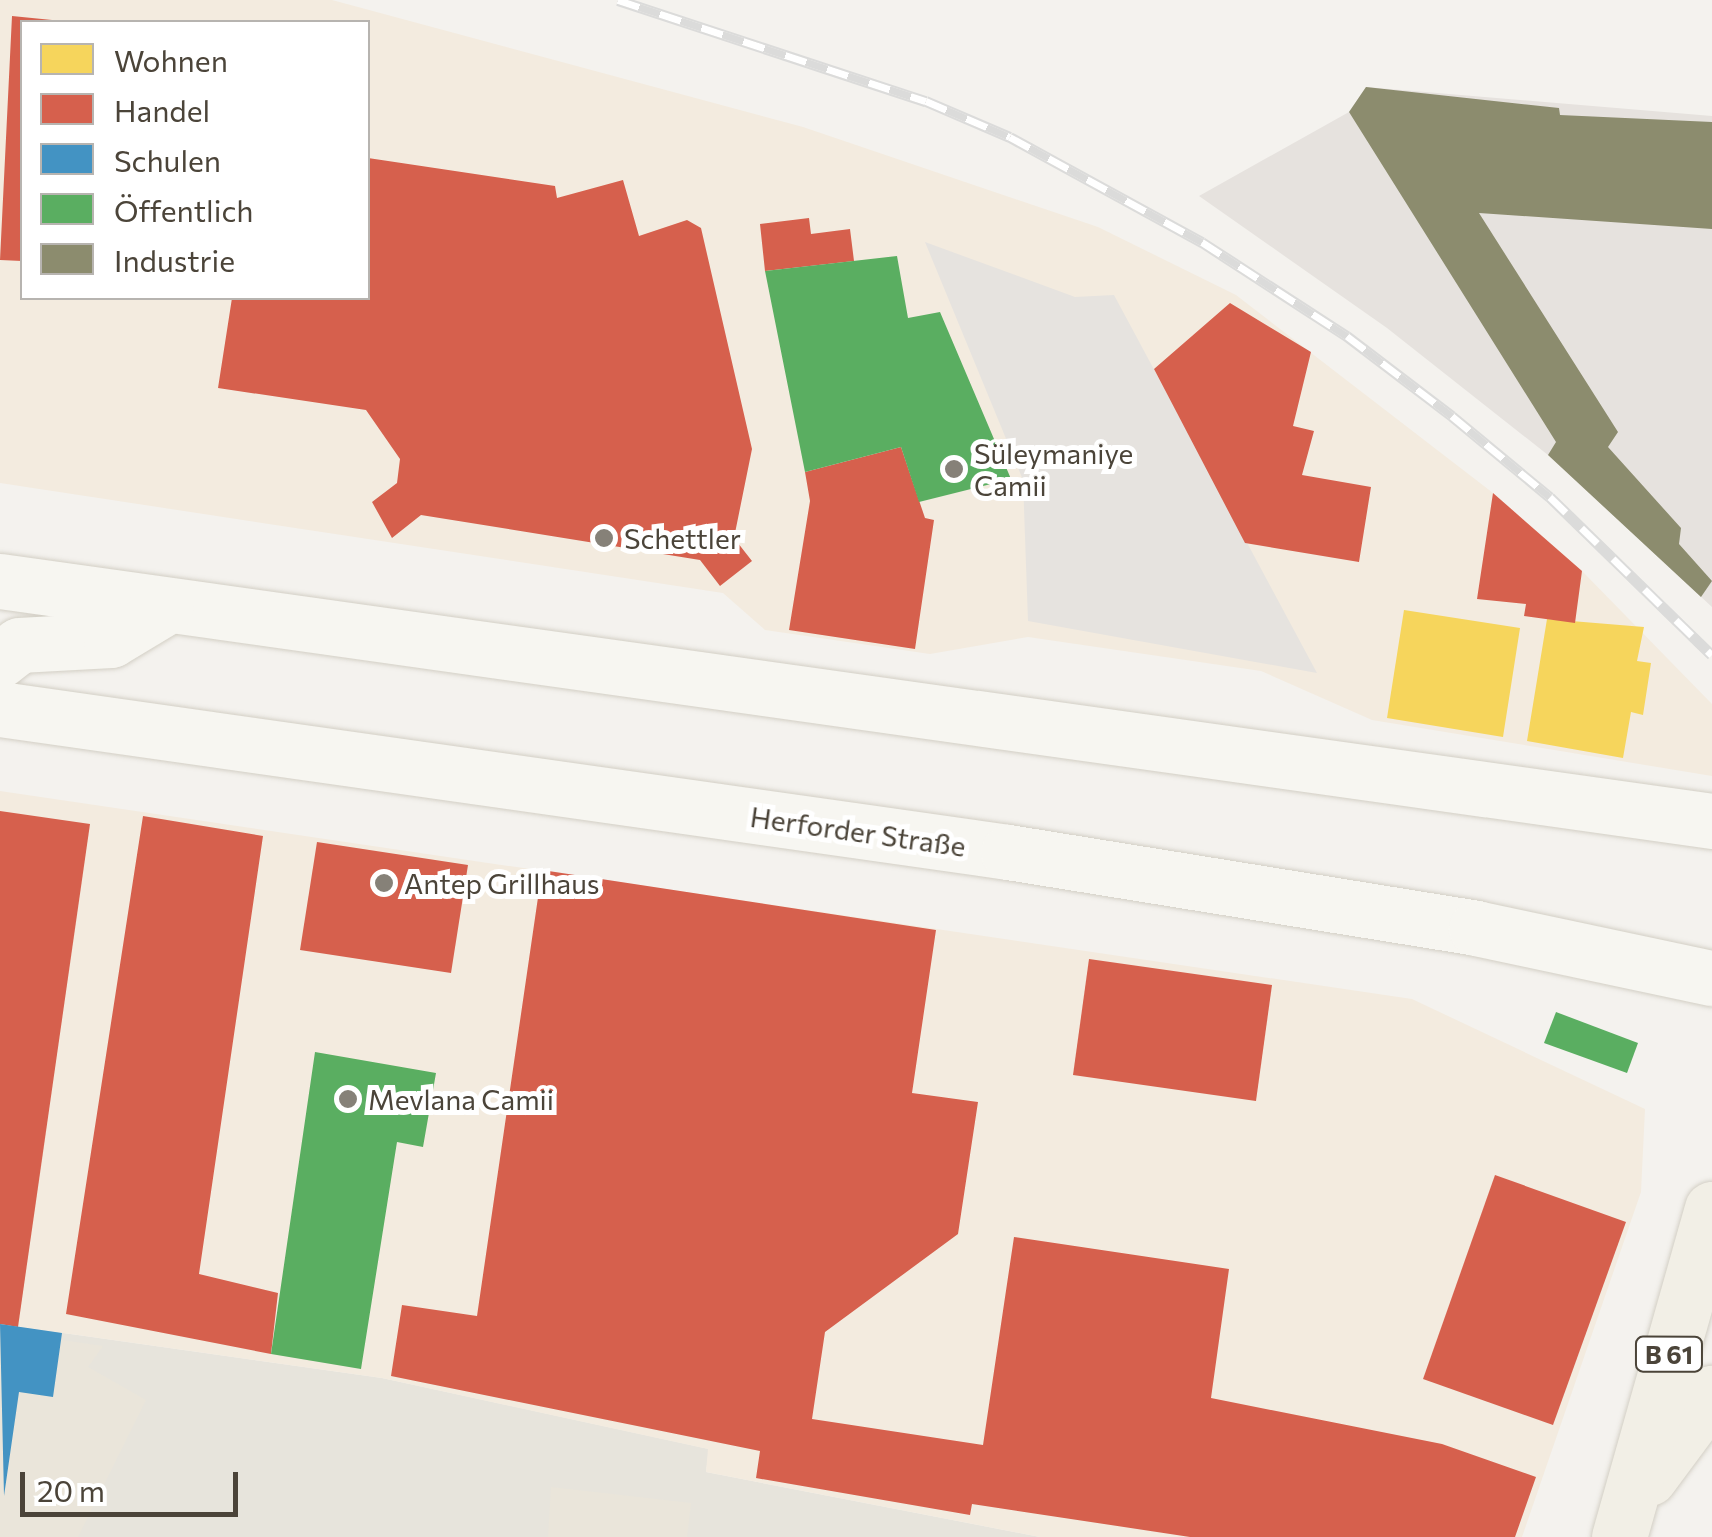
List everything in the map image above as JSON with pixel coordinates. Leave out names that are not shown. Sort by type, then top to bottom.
[{"type":"main road","name":"B 61","points":[[1625,1519],[1712,1209]]},
{"type":"main road","name":"B 61","points":[[1625,1519],[1712,1393]]},
{"type":"street","points":[[0,580],[166,607],[1712,821]]},
{"type":"street","points":[[0,660],[19,645],[111,640],[166,607]]},
{"type":"street","name":"Herforder Straße","points":[[0,709],[1046,858],[1476,928],[1712,978]]},
{"type":"shaded area","points":[[0,0],[332,0],[803,127],[1098,227],[1236,295],[1493,493],[1582,571],[1712,704],[1712,776],[1372,720],[1261,671],[1028,637],[930,654],[765,630],[723,593],[0,483]]},
{"type":"shaded area","points":[[1366,87],[1712,116],[1712,607],[1548,455],[1387,328],[1199,196],[1349,112]]},
{"type":"shaded area","points":[[925,242],[1075,297],[1114,295],[1317,673],[1028,621],[1023,480]]},
{"type":"shaded area","points":[[0,791],[1412,999],[1645,1109],[1641,1192],[1522,1537],[1040,1537],[706,1472],[708,1449],[382,1378],[0,1324]]},
{"type":"shaded area","points":[[0,1324],[382,1378],[709,1449],[706,1472],[1040,1537],[0,1537]]},
{"type":"shaded area","points":[[0,1331],[103,1346],[88,1367],[146,1400],[78,1537],[0,1537]]},
{"type":"shaded area","points":[[551,1487],[691,1503],[687,1537],[548,1537]]},
{"type":"building: Wohnen","points":[[1404,610],[1520,628],[1503,737],[1387,718]]},
{"type":"building: Wohnen","points":[[1547,619],[1644,627],[1637,661],[1651,663],[1643,715],[1631,712],[1623,758],[1527,741]]},
{"type":"building: Handel","points":[[12,16],[52,20],[20,20],[20,261],[0,260]]},
{"type":"building: Handel","points":[[370,158],[555,186],[557,198],[623,180],[639,236],[687,220],[701,228],[752,449],[734,538],[752,561],[720,586],[700,560],[421,515],[392,538],[372,502],[397,483],[400,459],[366,410],[218,388],[232,300],[370,300]]},
{"type":"building: Handel","points":[[809,218],[811,234],[850,229],[854,261],[765,271],[760,224]]},
{"type":"building: Handel","points":[[1230,303],[1311,352],[1293,426],[1314,431],[1302,475],[1371,487],[1359,562],[1245,543],[1154,369]]},
{"type":"building: Handel","points":[[901,447],[925,518],[934,520],[915,649],[789,630],[810,501],[805,472]]},
{"type":"building: Handel","points":[[1493,493],[1582,571],[1575,623],[1524,616],[1526,604],[1477,599]]},
{"type":"building: Handel","points":[[0,811],[90,824],[18,1327],[0,1324]]},
{"type":"building: Handel","points":[[143,816],[263,836],[199,1274],[278,1293],[271,1354],[66,1314]]},
{"type":"building: Handel","points":[[317,842],[468,865],[451,973],[300,950]]},
{"type":"building: Handel","points":[[542,870],[936,930],[912,1093],[978,1102],[958,1234],[825,1332],[812,1419],[983,1445],[1014,1237],[1229,1269],[1211,1398],[1442,1444],[1536,1477],[1515,1537],[1190,1537],[972,1504],[970,1515],[756,1478],[760,1451],[391,1376],[402,1305],[477,1316]]},
{"type":"building: Handel","points":[[1089,959],[1272,985],[1256,1101],[1073,1075]]},
{"type":"building: Handel","points":[[1495,1175],[1626,1222],[1553,1425],[1423,1379]]},
{"type":"building: Schulen","points":[[0,1324],[62,1333],[53,1397],[19,1392],[4,1496]]},
{"type":"building: Öffentlich","points":[[897,256],[908,318],[940,312],[1011,479],[919,502],[901,447],[805,472],[765,271]]},
{"type":"building: Öffentlich","points":[[1556,1012],[1638,1043],[1627,1073],[1544,1043]]},
{"type":"building: Öffentlich","points":[[315,1052],[436,1073],[423,1147],[397,1142],[361,1369],[271,1354]]},
{"type":"building: Industrie","points":[[1366,87],[1559,108],[1560,115],[1712,122],[1712,229],[1479,213],[1618,432],[1608,447],[1681,528],[1679,544],[1712,581],[1701,597],[1548,455],[1556,442],[1349,112]]},
{"type":"railway","points":[[618,0],[926,101],[1010,137],[1202,242],[1347,336],[1452,416],[1550,497],[1712,655]]},
{"type":"place","name":"Süleymaniye Camii","points":[[954,469]]},
{"type":"place","name":"Schettler","points":[[604,538]]},
{"type":"place","name":"Antep Grillhaus","points":[[384,883]]},
{"type":"place","name":"Mevlana Camii","points":[[348,1099]]}]
